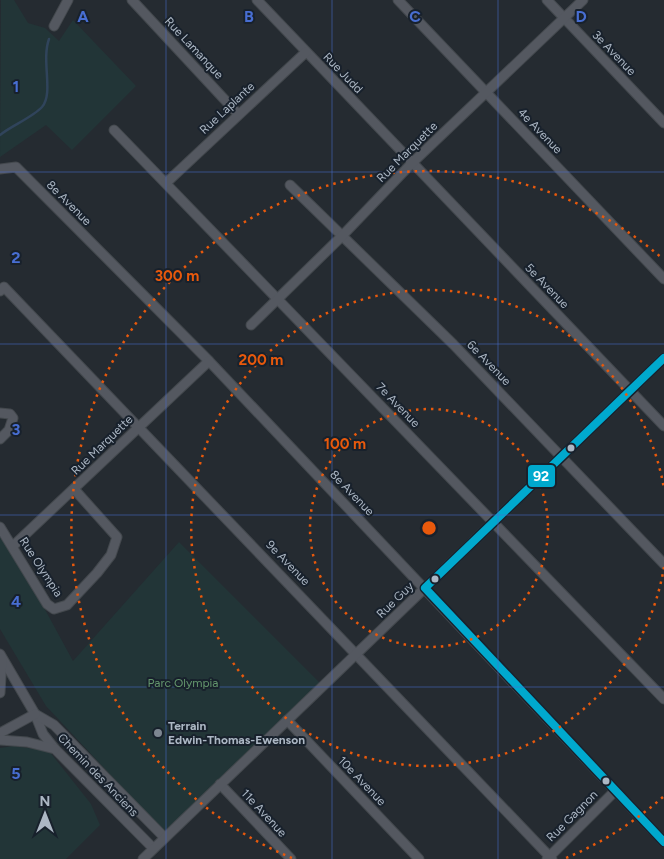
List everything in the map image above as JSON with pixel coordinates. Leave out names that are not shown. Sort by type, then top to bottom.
[{"type":"street","points":[[54,26],[62,18],[68,0]]},
{"type":"street","name":"Rue Lamanque","points":[[132,0],[238,114]]},
{"type":"street","name":"Rue Judd","points":[[258,0],[412,163]]},
{"type":"street","name":"4e Avenue","points":[[398,0],[664,279]]},
{"type":"street","name":"3e Avenue","points":[[547,0],[664,123]]},
{"type":"street","name":"Rue Marquette","points":[[251,325],[342,236],[412,163],[583,0]]},
{"type":"street","name":"Rue Laplante","points":[[166,183],[306,52]]},
{"type":"street","name":"7e Avenue","points":[[114,130],[664,699]]},
{"type":"street","name":"5e Avenue","points":[[412,163],[664,426]]},
{"type":"street","name":"8e Avenue","points":[[0,169],[16,167],[209,361],[664,842]]},
{"type":"street","name":"6e Avenue","points":[[290,185],[453,344],[664,564]]},
{"type":"street","name":"9e Avenue","points":[[2,289],[140,426],[550,858]]},
{"type":"street","name":"Rue Guy","points":[[143,859],[664,358]]},
{"type":"street","name":"Rue Marquette","points":[[13,546],[209,361]]},
{"type":"street","points":[[0,413],[10,414],[13,418],[9,430],[0,439]]},
{"type":"street","name":"Rue Olympia","points":[[0,527],[47,604],[54,609],[67,605],[111,555],[117,537],[74,489]]},
{"type":"street","points":[[0,693],[1,657]]},
{"type":"street","name":"Chemin des Anciens","points":[[1,657],[35,714],[43,734],[55,749],[153,848]]},
{"type":"street","points":[[0,733],[35,714]]},
{"type":"street","name":"Chemin des Anciens","points":[[35,714],[54,725],[164,837]]},
{"type":"street","name":"10e Avenue","points":[[287,720],[419,859]]},
{"type":"street","points":[[0,740],[27,742],[55,749]]},
{"type":"street","name":"11e Avenue","points":[[220,784],[291,859]]},
{"type":"street","name":"Rue Gagnon","points":[[550,858],[615,791]]},
{"type":"green space","points":[[1,0],[14,0],[28,23],[45,28],[59,41],[73,20],[136,86],[72,150],[46,125],[0,157]]},
{"type":"green space","name":"Parc Olympia","points":[[0,533],[11,547],[73,661],[179,542],[320,683],[165,833],[46,706],[0,629]]},
{"type":"green space","points":[[14,746],[49,751],[91,804],[100,825],[66,859],[0,859],[0,748]]},
{"type":"waterway","points":[[0,135],[42,107],[47,94],[46,57],[49,39]]},
{"type":"transit line","name":"92","points":[[664,358],[425,588],[664,842]]},
{"type":"place","name":"Terrain Edwin-Thomas-Ewenson","points":[[158,733]]}]
